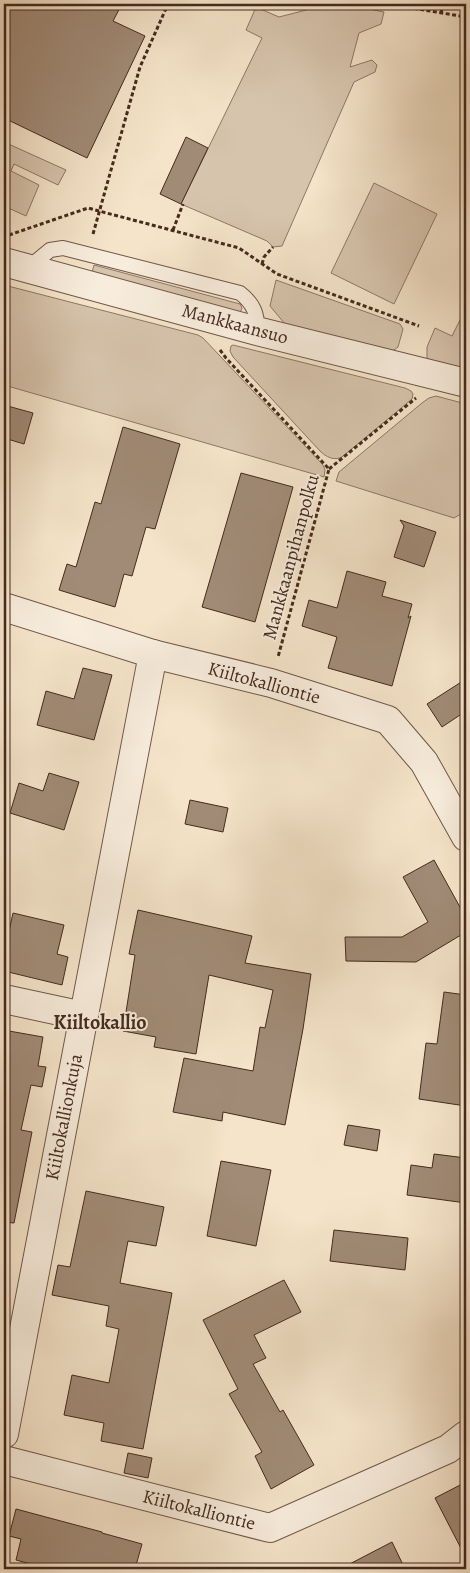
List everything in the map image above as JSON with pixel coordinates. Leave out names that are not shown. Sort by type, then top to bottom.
[{"type":"street","name":"Mankkaansuo","points":[[16,265],[257,331],[466,383]]},
{"type":"street","name":"Kiiltokalliontie","points":[[4,607],[153,654],[271,683],[388,720],[424,762],[466,836]]},
{"type":"street","name":"Kiiltokallionkuja","points":[[4,1434],[153,654]]},
{"type":"street","points":[[4,999],[83,1016]]},
{"type":"street","name":"Kiiltokalliontie","points":[[4,1460],[270,1528],[448,1450],[466,1435]]},
{"type":"lane","points":[[16,265],[50,250],[63,248],[240,293],[250,300],[258,320],[257,331]]},
{"type":"path","points":[[87,254],[140,67],[168,4]]},
{"type":"path","points":[[388,4],[466,17]]},
{"type":"path","points":[[441,13],[443,4]]},
{"type":"path","points":[[173,230],[182,204]]},
{"type":"path","points":[[4,237],[88,208],[99,210],[240,248],[277,274],[419,326]]},
{"type":"path","points":[[262,264],[264,257],[273,246]]},
{"type":"path","name":"Mankkaanpihanpolku","points":[[217,345],[226,358],[329,469],[271,683]]},
{"type":"path","points":[[329,469],[428,389],[436,375]]},
{"type":"shaded area","points":[[310,4],[344,4],[384,12],[381,24],[359,33],[350,67],[372,60],[377,65],[375,72],[354,82],[282,246],[273,247],[267,241],[181,204],[262,38],[246,30],[256,7],[279,17],[310,9]]},
{"type":"shaded area","points":[[4,142],[66,170],[58,185],[14,164],[11,171],[39,185],[26,216],[4,206]]},
{"type":"shaded area","points":[[374,183],[437,214],[394,304],[331,273]]},
{"type":"shaded area","points":[[94,265],[240,304],[242,308],[240,313],[91,276]]},
{"type":"shaded area","points":[[276,280],[400,324],[403,329],[398,347],[391,352],[285,324],[270,306]]},
{"type":"shaded area","points":[[4,285],[198,335],[203,338],[323,465],[325,470],[324,477],[4,385]]},
{"type":"shaded area","points":[[466,308],[466,371],[427,360],[427,347],[435,328],[452,336]]},
{"type":"shaded area","points":[[233,345],[405,388],[413,394],[412,399],[342,457],[330,458],[320,451],[233,357],[230,351]]},
{"type":"shaded area","points":[[436,396],[466,404],[466,511],[454,518],[336,481],[339,472],[422,403]]},
{"type":"building","points":[[8,4],[122,4],[113,21],[145,36],[87,158],[4,118],[4,12]]},
{"type":"building","points":[[186,137],[208,148],[181,204],[160,194]]},
{"type":"building","points":[[4,405],[33,413],[24,444],[4,438]]},
{"type":"building","points":[[123,427],[180,444],[155,529],[146,527],[132,576],[124,574],[115,607],[59,590],[67,564],[76,567],[95,502],[101,504]]},
{"type":"building","points":[[241,473],[293,487],[255,622],[202,607]]},
{"type":"building","points":[[400,520],[436,532],[424,567],[394,557],[404,526]]},
{"type":"building","points":[[347,571],[386,582],[382,596],[412,604],[408,618],[411,616],[392,686],[328,668],[337,637],[302,626],[309,600],[337,608]]},
{"type":"building","points":[[83,668],[112,675],[94,740],[37,725],[46,691],[74,699]]},
{"type":"building","points":[[466,679],[466,711],[442,727],[427,704]]},
{"type":"building","points":[[49,773],[79,782],[64,830],[10,813],[19,783],[43,791]]},
{"type":"building","points":[[190,800],[228,808],[223,832],[185,824]]},
{"type":"building","points":[[434,860],[466,918],[466,932],[416,962],[346,961],[345,937],[402,937],[428,922],[403,877]]},
{"type":"building","points":[[138,910],[252,936],[245,963],[311,974],[285,1125],[223,1112],[222,1121],[173,1112],[184,1058],[253,1071],[260,1027],[265,1028],[273,990],[209,975],[196,1054],[154,1047],[156,1037],[123,1031],[135,955],[129,954]]},
{"type":"building","points":[[13,913],[64,925],[57,954],[68,957],[62,985],[4,971],[4,954]]},
{"type":"building","points":[[444,992],[466,995],[466,1106],[419,1099],[426,1043],[437,1044]]},
{"type":"building","points":[[9,1031],[43,1037],[38,1066],[46,1067],[42,1087],[31,1085],[21,1130],[32,1132],[14,1223],[4,1222],[4,1062]]},
{"type":"building","points":[[348,1125],[380,1130],[377,1151],[344,1145]]},
{"type":"building","points":[[434,1154],[466,1158],[466,1203],[407,1195],[411,1165],[432,1168]]},
{"type":"building","points":[[221,1161],[271,1170],[256,1246],[207,1236]]},
{"type":"building","points":[[86,1191],[164,1207],[156,1246],[128,1241],[120,1283],[172,1293],[143,1449],[101,1441],[104,1423],[64,1415],[72,1375],[109,1383],[119,1329],[106,1326],[109,1306],[52,1295],[58,1265],[70,1267]]},
{"type":"building","points":[[334,1230],[408,1238],[405,1270],[330,1261]]},
{"type":"building","points":[[284,1280],[301,1312],[254,1335],[266,1358],[253,1364],[280,1412],[283,1410],[314,1465],[271,1489],[255,1456],[262,1452],[229,1394],[238,1389],[203,1320]]},
{"type":"building","points":[[128,1453],[152,1458],[148,1478],[124,1473]]},
{"type":"building","points":[[466,1482],[466,1558],[435,1498]]},
{"type":"building","points":[[16,1509],[142,1544],[135,1569],[49,1569],[16,1560],[21,1539],[9,1536]]},
{"type":"building","points":[[392,1542],[405,1569],[340,1569]]},
{"type":"district","name":"Kiiltokallio","points":[[100,1022]]}]
